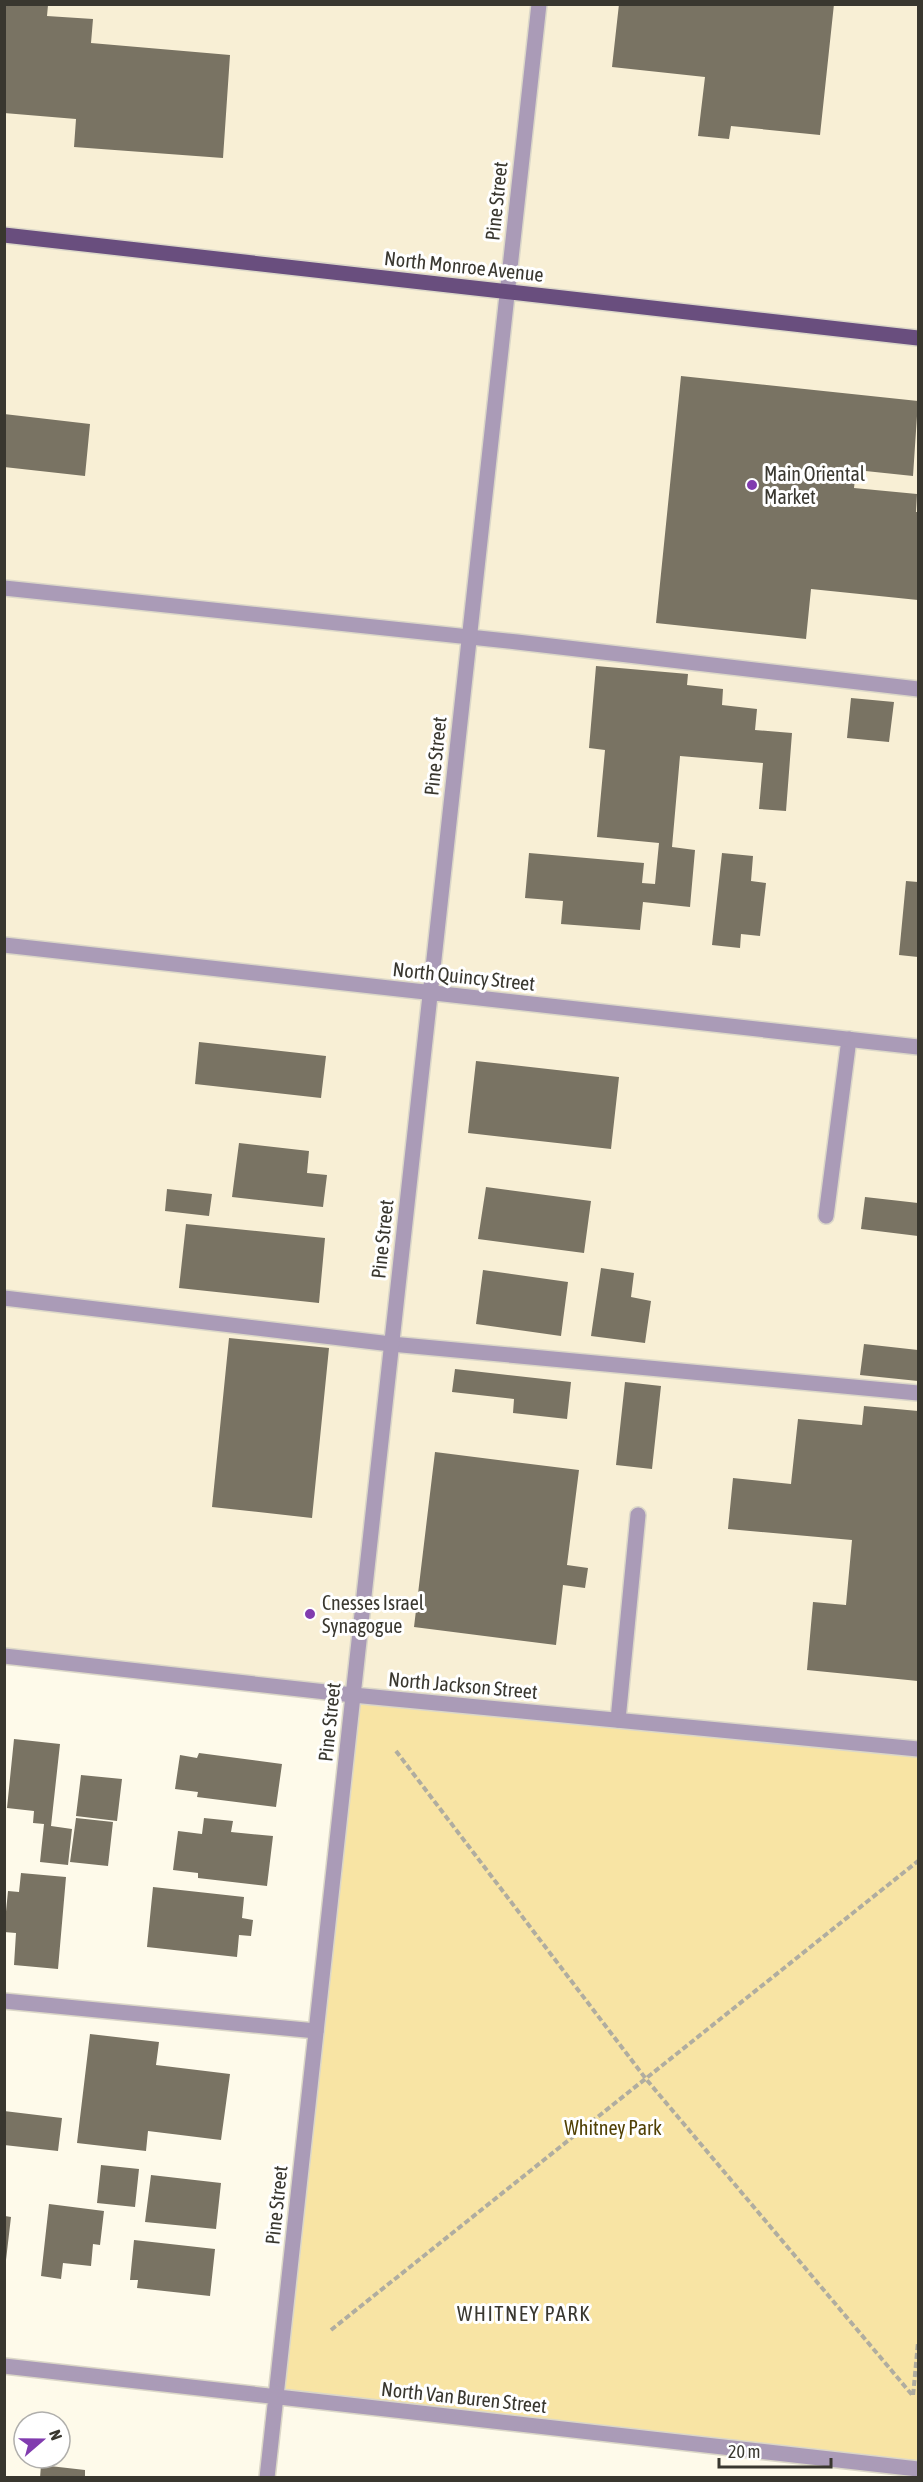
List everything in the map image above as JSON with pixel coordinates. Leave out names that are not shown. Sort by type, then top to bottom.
[{"type":"main road","name":"North Monroe Avenue","points":[[4,235],[918,338]]},
{"type":"street","name":"Pine Street","points":[[267,2478],[539,4]]},
{"type":"street","points":[[4,588],[470,637],[918,689]]},
{"type":"street","name":"North Quincy Street","points":[[4,945],[918,1047]]},
{"type":"street","points":[[826,1216],[849,1039]]},
{"type":"street","points":[[4,1298],[392,1344],[918,1393]]},
{"type":"street","points":[[618,1720],[638,1515]]},
{"type":"street","name":"North Jackson Street","points":[[4,1656],[353,1695],[918,1749]]},
{"type":"street","points":[[4,2001],[316,2031]]},
{"type":"street","name":"North Van Buren Street","points":[[4,2366],[918,2469]]},
{"type":"path","points":[[396,1751],[646,2079],[912,2396],[918,2342]]},
{"type":"path","points":[[331,2330],[918,1862]]},
{"type":"shaded area","points":[[5,5],[918,5],[918,1749],[5,1656]]},
{"type":"green space","name":"Whitney Park","points":[[353,1695],[918,1749],[918,2469],[276,2397]]},
{"type":"building","points":[[619,4],[834,4],[820,135],[731,126],[729,139],[698,136],[705,77],[612,67]]},
{"type":"building","points":[[4,5],[48,5],[47,16],[93,19],[91,43],[230,55],[223,158],[74,147],[76,119],[4,113]]},
{"type":"building","points":[[681,376],[918,401],[913,476],[856,470],[854,488],[917,494],[918,600],[811,589],[806,639],[656,623]]},
{"type":"building","points":[[4,414],[90,424],[85,476],[4,467]]},
{"type":"building","points":[[596,666],[688,674],[687,685],[723,689],[722,705],[757,709],[755,730],[792,733],[786,811],[759,809],[763,763],[680,756],[672,847],[695,850],[690,907],[643,902],[640,930],[561,924],[563,901],[525,898],[529,853],[644,863],[642,883],[655,884],[659,843],[597,837],[605,750],[589,748]]},
{"type":"building","points":[[851,698],[894,702],[889,742],[847,738]]},
{"type":"building","points":[[722,853],[753,856],[751,881],[766,883],[760,936],[741,934],[740,948],[712,945]]},
{"type":"building","points":[[906,881],[918,882],[918,957],[899,955]]},
{"type":"building","points":[[199,1042],[326,1056],[321,1098],[195,1084]]},
{"type":"building","points":[[476,1061],[619,1077],[611,1149],[468,1133]]},
{"type":"building","points":[[239,1143],[309,1151],[307,1173],[327,1175],[323,1207],[232,1197]]},
{"type":"building","points":[[486,1187],[591,1201],[584,1253],[478,1239]]},
{"type":"building","points":[[167,1189],[212,1194],[209,1216],[165,1211]]},
{"type":"building","points":[[865,1197],[918,1203],[918,1236],[861,1229]]},
{"type":"building","points":[[186,1224],[325,1238],[319,1303],[179,1288]]},
{"type":"building","points":[[601,1268],[634,1273],[631,1297],[651,1301],[645,1343],[591,1336]]},
{"type":"building","points":[[483,1270],[568,1282],[561,1336],[476,1324]]},
{"type":"building","points":[[229,1338],[329,1348],[312,1518],[212,1507]]},
{"type":"building","points":[[864,1344],[918,1350],[918,1381],[860,1375]]},
{"type":"building","points":[[455,1369],[571,1382],[567,1419],[513,1413],[514,1399],[452,1392]]},
{"type":"building","points":[[625,1382],[661,1386],[652,1469],[616,1465]]},
{"type":"building","points":[[864,1406],[918,1411],[918,1681],[807,1670],[813,1602],[846,1605],[852,1540],[728,1529],[733,1478],[791,1484],[798,1419],[862,1425]]},
{"type":"building","points":[[435,1452],[579,1470],[567,1565],[588,1568],[585,1588],[563,1585],[556,1645],[414,1627]]},
{"type":"building","points":[[14,1739],[60,1744],[51,1826],[72,1829],[68,1865],[40,1862],[44,1824],[33,1823],[34,1811],[7,1808]]},
{"type":"building","points":[[199,1753],[282,1764],[276,1807],[197,1797],[198,1792],[175,1789],[180,1755],[197,1758]]},
{"type":"building","points":[[81,1775],[122,1779],[117,1821],[76,1816]]},
{"type":"building","points":[[76,1818],[113,1822],[108,1866],[70,1862]]},
{"type":"building","points":[[204,1818],[233,1821],[231,1832],[273,1836],[267,1886],[198,1878],[198,1873],[173,1870],[178,1831],[202,1834]]},
{"type":"building","points":[[21,1873],[66,1877],[58,1969],[14,1965],[16,1933],[4,1932],[8,1891],[19,1892]]},
{"type":"building","points":[[153,1887],[244,1897],[242,1918],[253,1920],[251,1936],[239,1935],[237,1957],[147,1947]]},
{"type":"building","points":[[90,2034],[159,2042],[156,2065],[230,2074],[221,2140],[148,2131],[146,2151],[77,2143]]},
{"type":"building","points":[[4,2111],[62,2118],[58,2151],[4,2145]]},
{"type":"building","points":[[101,2165],[139,2169],[135,2207],[97,2203]]},
{"type":"building","points":[[151,2175],[221,2183],[216,2229],[145,2222]]},
{"type":"building","points":[[49,2204],[104,2211],[100,2245],[93,2244],[91,2266],[63,2263],[61,2279],[41,2276]]},
{"type":"building","points":[[5,2216],[11,2217],[6,2260],[5,2260]]},
{"type":"building","points":[[134,2240],[215,2249],[210,2296],[137,2288],[138,2280],[130,2280]]},
{"type":"building","points":[[41,2470],[85,2470],[85,2478],[40,2478]]},
{"type":"place","name":"Main Oriental Market","points":[[752,485]]},
{"type":"place","name":"Cnesses Israel Synagogue","points":[[310,1614]]},
{"type":"district","name":"WHITNEY PARK","points":[[524,2313]]}]
